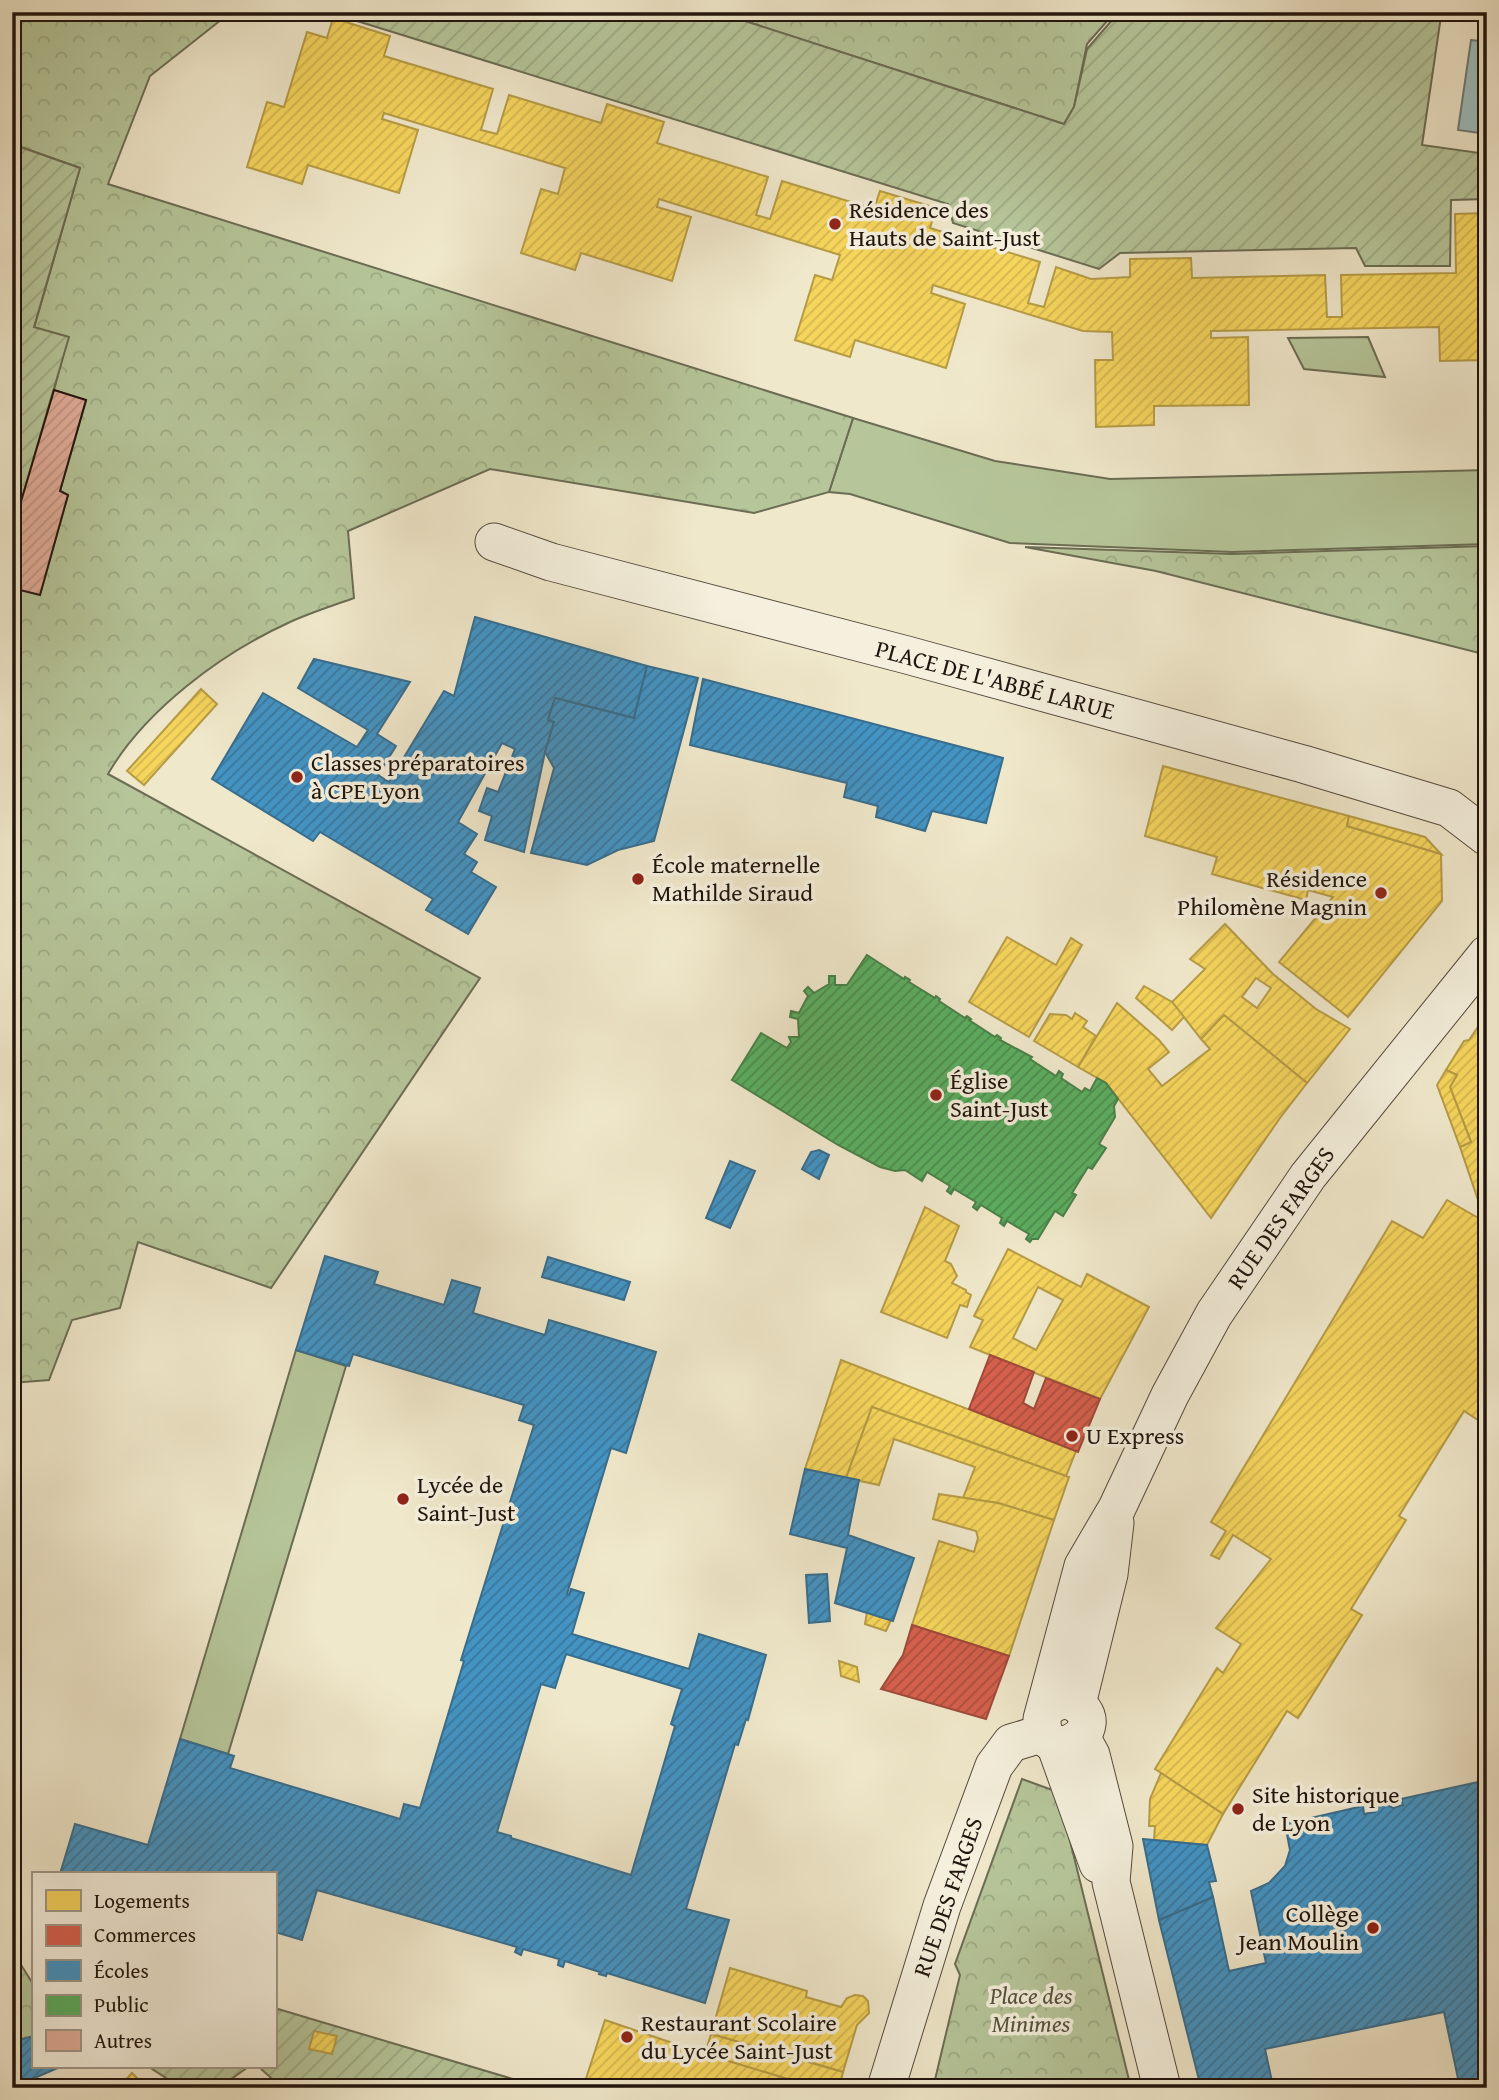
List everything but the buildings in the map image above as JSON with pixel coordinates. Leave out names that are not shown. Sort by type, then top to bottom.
[{"type":"street","name":"PLACE DE L'ABBÉ LARUE","points":[[494,542],[551,562],[907,655],[1317,768],[1449,808],[1487,837]]},
{"type":"street","name":"RUE DES FARGES","points":[[886,2088],[942,1906],[994,1766],[1011,1743],[1060,1726],[1083,1566],[1117,1508],[1170,1395],[1214,1314],[1308,1175],[1487,954]]},
{"type":"street","points":[[1060,1726],[1096,1861],[1111,1882],[1162,2088]]},
{"type":"green space","points":[[12,12],[231,12],[150,76],[108,184],[853,418],[829,492],[754,513],[490,469],[348,531],[354,598],[296,619],[237,650],[187,686],[142,728],[108,774],[480,978],[271,1288],[138,1242],[120,1308],[72,1320],[49,1380],[12,1383],[12,588],[40,594],[68,495],[60,491],[86,401],[54,390],[68,337],[34,328],[80,168],[12,144]]},
{"type":"green space","points":[[328,12],[717,12],[1064,124],[1074,107],[1087,49],[1119,12],[1487,12],[1487,20],[1441,16],[1422,145],[1487,154],[1487,199],[1451,200],[1450,266],[1365,266],[1356,248],[1120,253],[1099,269],[953,223],[948,204]]},
{"type":"green space","points":[[717,12],[1115,12],[1087,44],[1074,107],[1064,124]]},
{"type":"green space","points":[[12,144],[80,168],[34,327],[69,337],[12,532]]},
{"type":"green space","points":[[1368,337],[1385,377],[1304,369],[1288,338]]},
{"type":"green space","points":[[853,418],[995,461],[1110,479],[1487,470],[1487,544],[1232,552],[1010,543],[850,494],[829,492]]},
{"type":"green space","points":[[1487,546],[1487,655],[1156,571],[1025,547],[1232,554]]},
{"type":"green space","points":[[296,1350],[346,1366],[228,1754],[180,1739]]},
{"type":"green space","name":"Place des Minimes","points":[[1022,1779],[1058,1792],[1131,2088],[933,2088],[960,1975],[955,1964]]},
{"type":"green space","points":[[12,1944],[13,1952],[32,1982],[32,2037],[12,2043]]},
{"type":"green space","points":[[278,2009],[543,2088],[282,2088],[260,2068],[276,2068]]},
{"type":"green space","points":[[151,2068],[247,2068],[219,2088],[162,2088],[169,2080]]},
{"type":"water","points":[[1471,40],[1487,42],[1487,134],[1458,130]]},
{"type":"place","name":"Résidence des Hauts de Saint-Just","points":[[835,224]]},
{"type":"place","name":"Classes préparatoires à CPE Lyon","points":[[297,777]]},
{"type":"place","name":"École maternelle Mathilde Siraud","points":[[638,879]]},
{"type":"place","name":"Résidence Philomène Magnin","points":[[1381,893]]},
{"type":"place","name":"Église Saint-Just","points":[[936,1095]]},
{"type":"place","name":"U Express","points":[[1072,1436]]},
{"type":"place","name":"Lycée de Saint-Just","points":[[403,1499]]},
{"type":"place","name":"Site historique de Lyon","points":[[1238,1809]]},
{"type":"place","name":"Collège Jean Moulin","points":[[1373,1928]]},
{"type":"place","name":"Restaurant Scolaire du Lycée Saint-Just","points":[[627,2037]]}]
